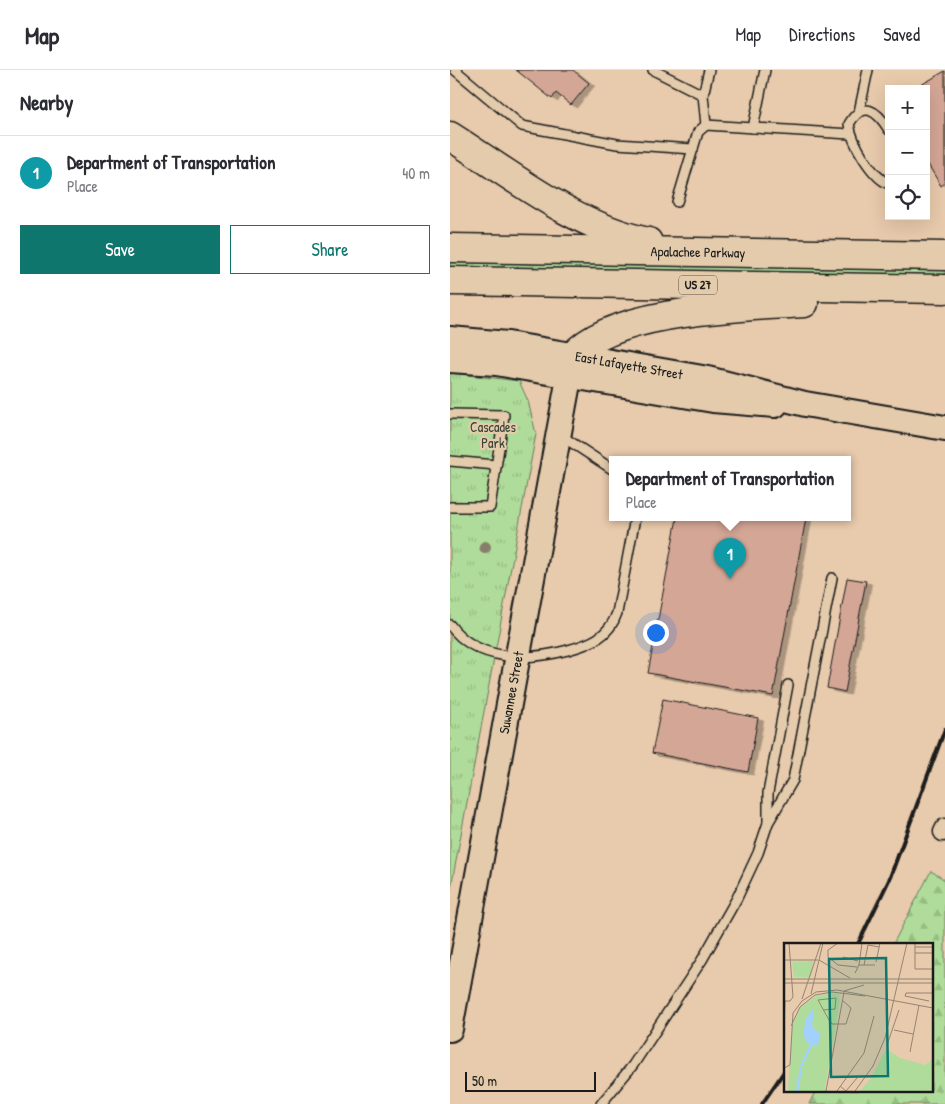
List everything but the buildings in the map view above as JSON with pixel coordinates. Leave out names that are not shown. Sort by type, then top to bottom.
[{"type":"main road","points":[[450,136],[560,207],[599,227],[656,244],[726,254]]},
{"type":"main road","name":"Apalachee Parkway","points":[[450,248],[726,254],[945,256]]},
{"type":"main road","name":"US 27","points":[[450,281],[945,289]]},
{"type":"main road","points":[[572,366],[584,345],[607,332],[665,317],[758,306],[945,293]]},
{"type":"street","name":"East Lafayette Street","points":[[450,339],[493,342],[572,366]]},
{"type":"street","name":"East Lafayette Street","points":[[450,360],[572,366],[715,381],[805,404],[945,428]]},
{"type":"street","name":"Suwannee Street","points":[[450,1029],[572,366]]},
{"type":"lane","points":[[455,70],[522,126],[617,144],[693,149]]},
{"type":"lane","points":[[654,70],[703,95]]},
{"type":"lane","points":[[706,125],[703,95],[709,70]]},
{"type":"lane","points":[[753,128],[765,70]]},
{"type":"lane","points":[[859,112],[868,70]]},
{"type":"lane","points":[[885,123],[880,115],[873,111],[865,110],[855,114],[849,124],[850,134],[876,178],[885,182]]},
{"type":"lane","points":[[676,202],[698,132],[706,125],[850,134]]},
{"type":"lane","points":[[450,414],[504,415],[490,507],[450,507]]},
{"type":"lane","points":[[558,434],[609,467]]},
{"type":"lane","points":[[450,461],[496,465]]},
{"type":"lane","points":[[450,625],[463,640],[472,645],[498,654],[518,658],[538,657],[590,643],[609,630],[617,613],[633,521]]},
{"type":"lane","points":[[601,1104],[633,1065],[702,960],[737,898],[758,853],[768,823],[793,780],[832,578]]},
{"type":"lane","points":[[768,823],[768,793],[788,684]]},
{"type":"green space","points":[[450,257],[945,265],[945,279],[450,271]]},
{"type":"green space","name":"Cascades Park","points":[[450,373],[519,381],[528,401],[536,434],[450,893]]},
{"type":"green space","points":[[931,871],[945,880],[945,1104],[809,1104],[815,1092],[932,1092],[932,943],[894,943]]},
{"type":"railway","points":[[858,943],[889,880],[945,729]]},
{"type":"railway","points":[[762,1104],[784,1071]]},
{"type":"place","name":"Department of Transportation","points":[[730,579]]}]
